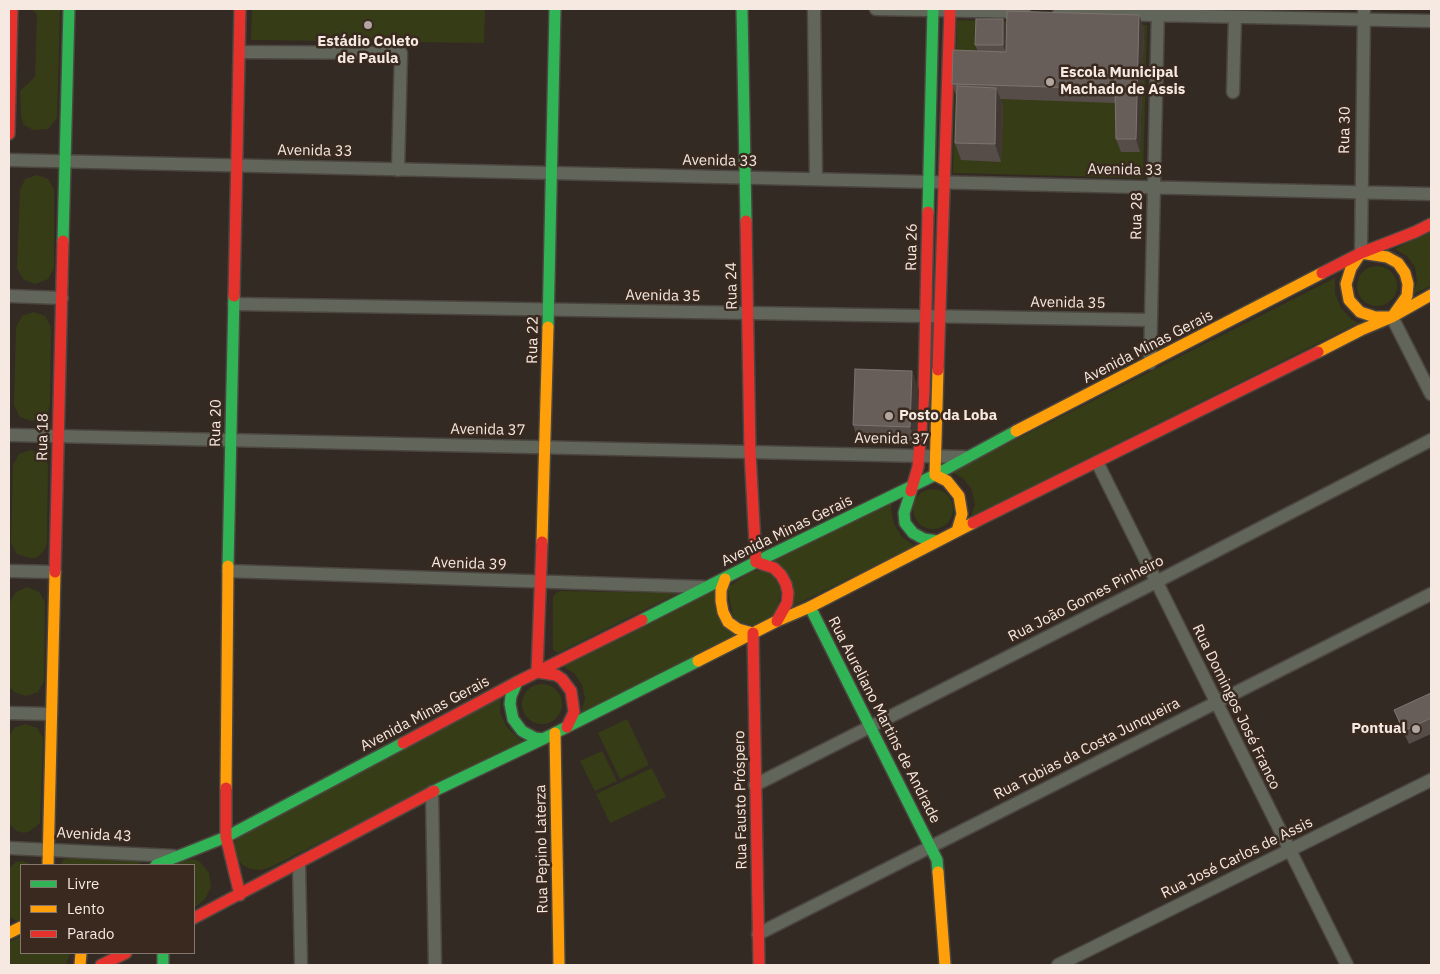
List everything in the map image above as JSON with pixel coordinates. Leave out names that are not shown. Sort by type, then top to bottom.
[{"type":"street","points":[[9,134],[12,9]]},
{"type":"street","name":"Rua 18","points":[[48,864],[69,9]]},
{"type":"street","name":"Rua 20","points":[[240,9],[230,440],[226,837],[240,895]]},
{"type":"street","name":"Rua 22","points":[[537,672],[546,448],[555,9]]},
{"type":"street","name":"Rua 24","points":[[742,9],[750,452],[756,562]]},
{"type":"street","points":[[814,9],[816,180]]},
{"type":"street","points":[[876,9],[1158,12],[1235,17],[1363,14],[1431,21]]},
{"type":"street","name":"Rua 26","points":[[914,485],[920,455],[924,392],[933,9]]},
{"type":"street","name":"Rua 26","points":[[934,475],[941,317],[950,10]]},
{"type":"street","name":"Rua 28","points":[[1150,363],[1158,12]]},
{"type":"street","name":"Rua 30","points":[[1361,253],[1360,192],[1363,14]]},
{"type":"street","points":[[1233,92],[1235,17]]},
{"type":"street","points":[[240,52],[402,53],[398,170]]},
{"type":"street","points":[[931,94],[947,94]]},
{"type":"street","name":"Avenida 33","points":[[9,160],[1431,194]]},
{"type":"street","name":"Avenida Minas Gerais","points":[[158,864],[226,837],[517,682],[934,475],[1361,253],[1431,224]]},
{"type":"street","points":[[1361,253],[1387,257],[1398,263],[1405,272],[1408,284],[1406,296],[1392,317],[1375,317],[1360,312],[1349,300],[1346,284],[1351,268],[1361,253]]},
{"type":"street","points":[[195,918],[432,792],[543,739],[777,621],[810,607],[937,541],[1352,334],[1392,317],[1431,295]]},
{"type":"street","points":[[9,296],[62,298]]},
{"type":"street","name":"Avenida 35","points":[[234,304],[1151,320]]},
{"type":"street","points":[[1392,317],[1431,394]]},
{"type":"street","points":[[924,392],[938,392]]},
{"type":"street","name":"Avenida 37","points":[[9,435],[966,457]]},
{"type":"street","name":"Rua João Gomes Pinheiro","points":[[755,785],[1431,440]]},
{"type":"street","name":"Rua Domingos José Franco","points":[[1097,462],[1347,965]]},
{"type":"street","points":[[934,475],[947,481],[958,496],[962,514],[957,531]]},
{"type":"street","points":[[914,485],[906,501],[905,523],[913,532],[924,539],[937,541]]},
{"type":"street","points":[[756,562],[774,568],[786,584],[788,593],[787,603],[777,621]]},
{"type":"street","points":[[9,571],[55,572]]},
{"type":"street","name":"Avenida 39","points":[[228,571],[709,587]]},
{"type":"street","points":[[725,579],[720,601],[723,612],[728,622],[738,629],[752,634]]},
{"type":"street","name":"Rua Tobias da Costa Junqueira","points":[[758,934],[1431,594]]},
{"type":"street","name":"Rua Aureliano Martins de Andrade","points":[[810,607],[937,860],[945,965]]},
{"type":"street","name":"Rua Fausto Próspero","points":[[752,634],[759,965]]},
{"type":"street","points":[[537,672],[556,675],[562,679],[571,691],[574,712],[567,727]]},
{"type":"street","points":[[517,682],[511,696],[512,719],[522,731],[535,738],[543,739]]},
{"type":"street","points":[[9,713],[51,714]]},
{"type":"street","name":"Rua Pepino Laterza","points":[[555,733],[559,965]]},
{"type":"street","name":"Rua José Carlos de Assis","points":[[1058,965],[1431,780]]},
{"type":"street","points":[[432,792],[435,965]]},
{"type":"street","name":"Avenida 43","points":[[9,848],[177,856]]},
{"type":"street","points":[[299,863],[302,965]]},
{"type":"street","points":[[101,965],[124,954]]},
{"type":"green space","points":[[31,9],[60,9],[57,118],[48,129],[33,130],[24,125],[21,116],[20,91],[35,77],[37,14]]},
{"type":"green space","name":"Estádio Coleto de Paula","points":[[252,9],[485,9],[484,43],[251,40]]},
{"type":"green space","points":[[957,20],[1147,25],[1143,178],[953,173]]},
{"type":"green space","points":[[37,175],[48,179],[54,189],[54,268],[48,279],[35,284],[23,279],[17,268],[20,190],[25,179]]},
{"type":"green space","points":[[1431,230],[1431,286],[1414,294],[1417,281],[1415,267],[1407,256],[1395,249]]},
{"type":"green space","points":[[1373,266],[1381,266],[1388,269],[1394,275],[1397,286],[1394,297],[1388,303],[1381,306],[1373,306],[1366,303],[1360,297],[1357,290],[1357,282],[1360,275],[1366,269]]},
{"type":"green space","points":[[1335,278],[1335,293],[1341,308],[1351,319],[1358,323],[971,517],[975,504],[972,490],[964,479],[952,472]]},
{"type":"green space","points":[[34,312],[45,316],[51,327],[50,405],[44,417],[32,421],[20,417],[14,405],[16,327],[22,316]]},
{"type":"green space","points":[[31,450],[42,454],[48,464],[47,543],[45,549],[36,558],[17,554],[11,543],[13,465],[19,454]]},
{"type":"green space","points":[[933,489],[947,495],[953,509],[947,523],[933,529],[919,523],[913,509],[919,495]]},
{"type":"green space","points":[[892,502],[891,509],[894,524],[902,537],[915,546],[789,608],[770,562]]},
{"type":"green space","points":[[752,571],[762,571],[772,575],[782,588],[776,614],[754,626],[734,620],[727,588]]},
{"type":"green space","points":[[27,587],[39,592],[45,602],[44,681],[38,692],[26,696],[14,692],[10,687],[9,650],[10,602],[16,592]]},
{"type":"green space","points":[[715,589],[738,634],[581,712],[585,699],[582,685],[574,673],[562,666]]},
{"type":"green space","points":[[561,591],[676,594],[558,653],[553,650],[553,597]]},
{"type":"green space","points":[[546,684],[553,687],[559,693],[562,704],[561,712],[553,721],[546,724],[538,724],[531,721],[523,712],[522,700],[525,693],[534,685]]},
{"type":"green space","points":[[501,697],[500,712],[506,726],[523,741],[269,868],[251,869],[237,859],[234,850],[237,833]]},
{"type":"green space","points":[[627,719],[649,765],[620,779],[598,733]]},
{"type":"green space","points":[[25,724],[37,728],[43,738],[40,823],[24,833],[17,831],[9,824],[9,736],[14,728]]},
{"type":"green space","points":[[602,751],[617,781],[595,791],[580,761]]},
{"type":"green space","points":[[652,768],[666,797],[610,823],[596,794]]},
{"type":"green space","points":[[70,858],[142,862],[138,864],[61,864],[63,860]]},
{"type":"green space","points":[[194,859],[200,862],[209,873],[211,887],[205,899],[195,907],[195,864],[170,864]]},
{"type":"green space","points":[[22,861],[30,864],[20,864],[20,921],[9,916],[9,868],[16,862]]},
{"type":"green space","points":[[20,936],[20,954],[70,954],[66,965],[9,965],[9,942]]},
{"type":"building","name":"Escola Municipal Machado de Assis","points":[[1007,11],[1139,15],[1136,139],[1116,139],[1115,89],[952,84],[953,50],[1006,52]]},
{"type":"building","points":[[976,19],[1003,19],[1003,45],[975,45]]},
{"type":"building","points":[[957,86],[996,88],[995,144],[955,143]]},
{"type":"building","points":[[855,369],[912,371],[910,427],[853,425]]},
{"type":"building","points":[[1431,693],[1431,718],[1404,731],[1394,710]]},
{"type":"traffic: fast","points":[[63,241],[69,9]]},
{"type":"traffic: fast","points":[[548,327],[555,9]]},
{"type":"traffic: fast","points":[[742,9],[746,221]]},
{"type":"traffic: fast","points":[[928,212],[933,9]]},
{"type":"traffic: fast","points":[[228,566],[234,296]]},
{"type":"traffic: fast","points":[[642,620],[935,475],[1016,431]]},
{"type":"traffic: fast","points":[[911,491],[904,513],[905,523],[913,533],[924,539],[937,541]]},
{"type":"traffic: fast","points":[[810,607],[937,860],[938,872]]},
{"type":"traffic: fast","points":[[434,791],[543,739],[698,661]]},
{"type":"traffic: fast","points":[[517,682],[510,704],[513,719],[522,731],[535,738],[543,739]]},
{"type":"traffic: fast","points":[[158,864],[226,837],[403,743]]},
{"type":"traffic: fast","points":[[163,954],[163,965]]},
{"type":"traffic: slow","points":[[1361,253],[1387,257],[1398,263],[1405,273],[1408,284],[1407,296],[1392,317],[1375,317],[1360,312],[1349,300],[1346,284],[1351,268],[1361,253]]},
{"type":"traffic: slow","points":[[1016,431],[1322,273]]},
{"type":"traffic: slow","points":[[1318,352],[1361,330],[1392,317],[1431,295]]},
{"type":"traffic: slow","points":[[542,542],[548,327]]},
{"type":"traffic: slow","points":[[938,370],[935,475],[947,481],[959,496],[962,514],[957,531]]},
{"type":"traffic: slow","points":[[698,661],[777,621],[810,607],[973,523]]},
{"type":"traffic: slow","points":[[226,788],[228,566]]},
{"type":"traffic: slow","points":[[48,864],[55,572]]},
{"type":"traffic: slow","points":[[725,579],[721,590],[721,601],[723,612],[728,622],[738,629],[753,633]]},
{"type":"traffic: slow","points":[[555,733],[559,965]]},
{"type":"traffic: slow","points":[[938,872],[945,965]]},
{"type":"traffic: slow","points":[[9,933],[20,928]]},
{"type":"traffic: slow","points":[[80,965],[81,954]]},
{"type":"traffic: jam","points":[[9,134],[12,9]]},
{"type":"traffic: jam","points":[[234,296],[240,9]]},
{"type":"traffic: jam","points":[[938,370],[950,9]]},
{"type":"traffic: jam","points":[[911,491],[918,467],[924,392],[928,212]]},
{"type":"traffic: jam","points":[[746,221],[750,452],[756,562],[774,568],[786,584],[788,593],[787,603],[777,621]]},
{"type":"traffic: jam","points":[[1322,273],[1361,253],[1431,224]]},
{"type":"traffic: jam","points":[[55,572],[63,241]]},
{"type":"traffic: jam","points":[[973,523],[1318,352]]},
{"type":"traffic: jam","points":[[542,542],[537,672],[556,675],[562,679],[571,691],[574,712],[567,727]]},
{"type":"traffic: jam","points":[[403,743],[517,682],[642,620]]},
{"type":"traffic: jam","points":[[753,633],[759,965]]},
{"type":"traffic: jam","points":[[226,788],[226,837],[240,895]]},
{"type":"traffic: jam","points":[[195,917],[434,791]]},
{"type":"traffic: jam","points":[[101,965],[124,954]]},
{"type":"place","name":"Estádio Coleto de Paula","points":[[368,25]]},
{"type":"place","name":"Escola Municipal Machado de Assis","points":[[1050,82]]},
{"type":"place","name":"Posto da Loba","points":[[889,416]]},
{"type":"place","name":"Pontual","points":[[1416,729]]}]
